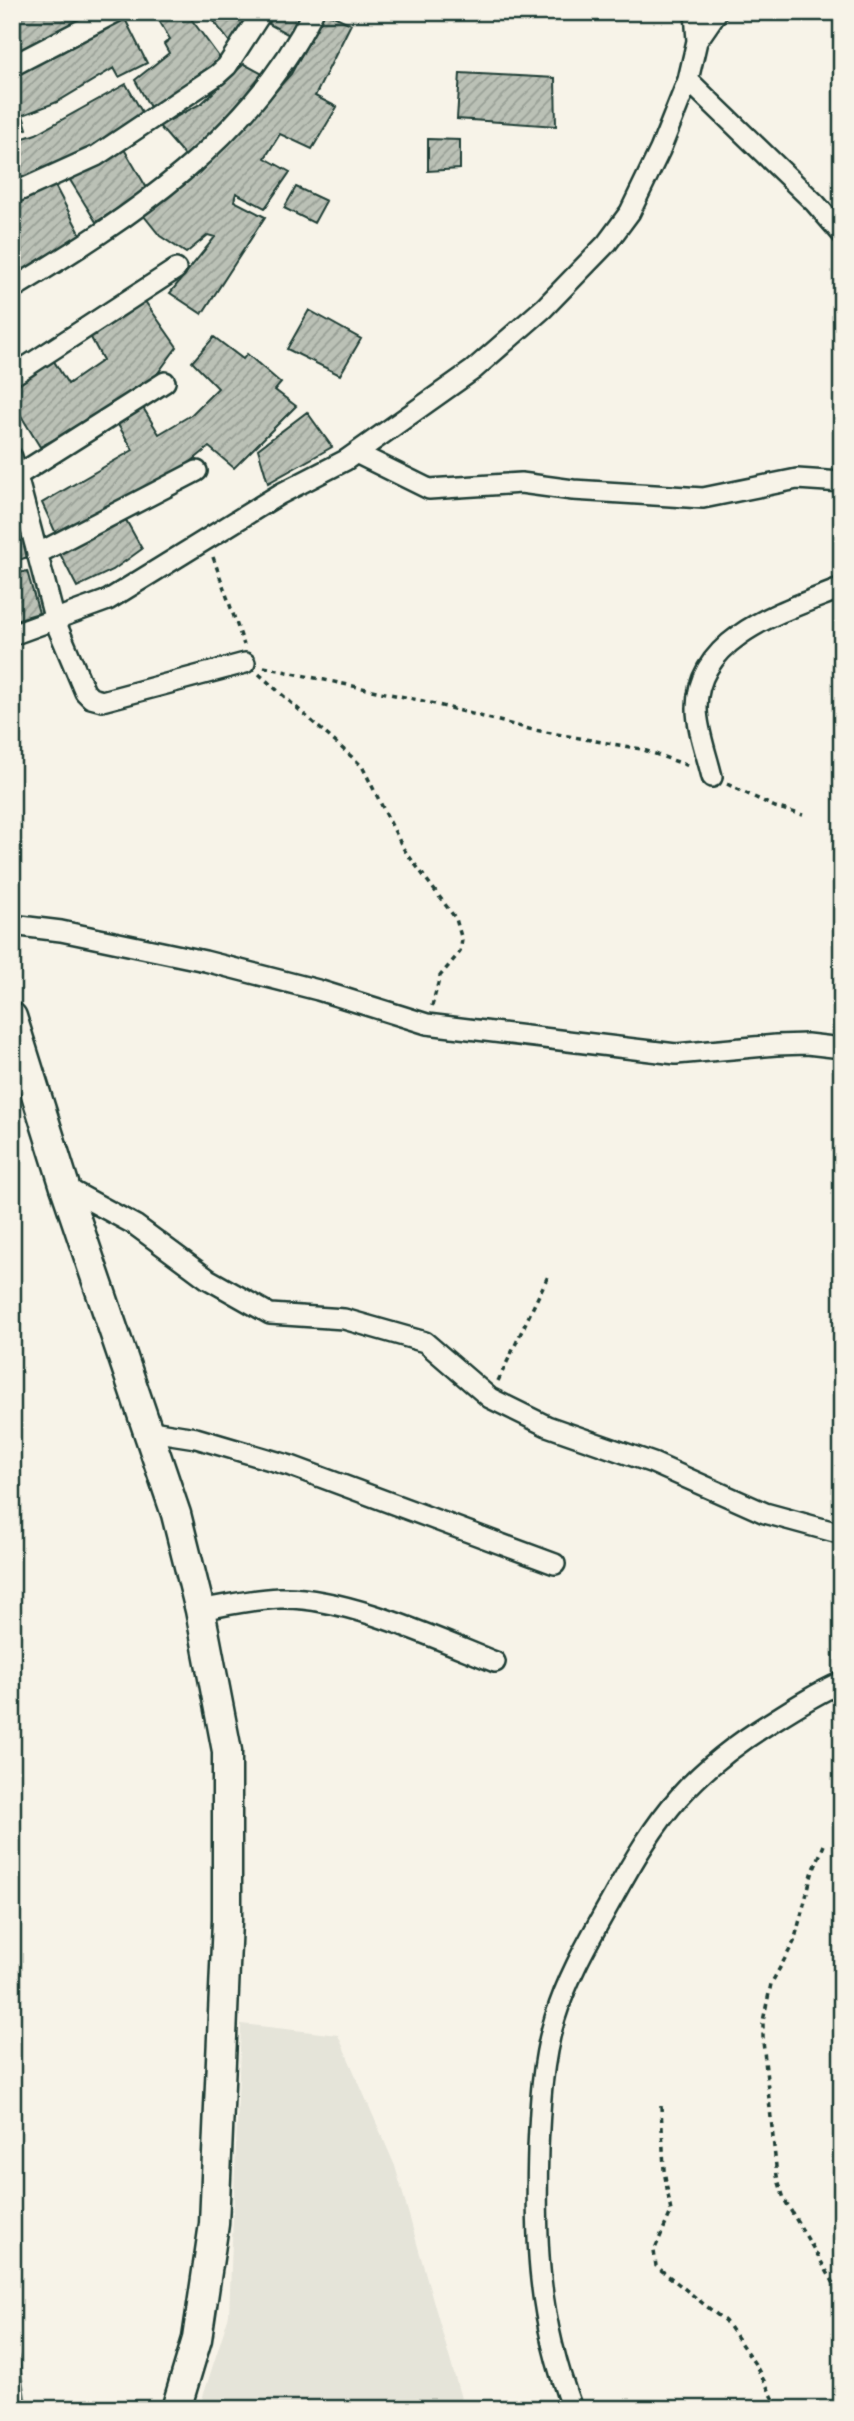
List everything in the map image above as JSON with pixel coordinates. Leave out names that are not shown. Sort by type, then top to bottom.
[{"type":"street","points":[[12,66],[116,12]]},
{"type":"street","points":[[12,194],[96,156],[217,75],[227,66],[261,12]]},
{"type":"street","points":[[12,289],[86,244],[195,165],[272,82],[313,12]]},
{"type":"street","points":[[12,635],[108,600],[205,539],[356,453],[473,370],[544,308],[607,243],[630,212],[660,150],[688,80],[697,41],[695,12]]},
{"type":"street","points":[[697,41],[718,12]]},
{"type":"street","points":[[688,80],[837,222]]},
{"type":"street","points":[[12,376],[176,269]]},
{"type":"street","points":[[15,478],[165,382]]},
{"type":"street","points":[[356,453],[429,489],[521,483],[573,490],[703,498],[797,479],[842,482]]},
{"type":"street","points":[[12,457],[15,478],[55,621],[85,692],[91,698],[103,701],[245,663]]},
{"type":"street","points":[[37,554],[197,471]]},
{"type":"street","points":[[712,777],[697,708],[707,670],[722,648],[733,638],[765,621],[842,588]]},
{"type":"street","points":[[12,925],[61,931],[205,961],[318,990],[427,1024],[676,1054],[776,1045],[807,1044],[842,1048]]},
{"type":"street","points":[[12,1017],[145,1430],[176,1514],[200,1610],[227,1751],[227,1920],[214,2224],[197,2339],[176,2409]]},
{"type":"street","points":[[65,1187],[135,1225],[208,1279],[270,1314],[344,1319],[425,1342],[490,1398],[547,1426],[653,1463],[765,1513],[842,1534]]},
{"type":"street","points":[[145,1430],[196,1438],[291,1466],[555,1564]]},
{"type":"street","points":[[200,1610],[282,1598],[311,1601],[384,1621],[495,1662]]},
{"type":"street","points":[[572,2409],[542,2304],[536,2232],[543,2070],[555,2018],[566,1987],[639,1849],[686,1787],[730,1748],[810,1698],[842,1682]]},
{"type":"path","points":[[205,539],[243,641],[245,663],[358,760],[403,848],[456,919],[462,940],[460,953],[440,976],[427,1024]]},
{"type":"path","points":[[245,663],[423,701],[529,729],[641,748],[775,807],[803,814]]},
{"type":"path","points":[[490,1398],[548,1276]]},
{"type":"path","points":[[824,1845],[812,1874],[794,1942],[771,1984],[763,2021],[763,2041],[778,2176],[784,2199],[842,2297]]},
{"type":"path","points":[[661,2106],[664,2170],[671,2212],[654,2251],[656,2266],[724,2321],[755,2364],[779,2409]]},
{"type":"shaded area","points":[[241,2024],[338,2035],[395,2166],[464,2409],[199,2409],[229,2315]]},
{"type":"building","points":[[12,12],[100,12],[12,62]]},
{"type":"building","points":[[154,12],[186,12],[222,61],[151,109],[135,80],[169,53],[164,44],[170,39]]},
{"type":"building","points":[[207,12],[255,12],[232,45]]},
{"type":"building","points":[[274,12],[307,12],[295,38],[269,24]]},
{"type":"building","points":[[325,12],[351,24],[315,96],[337,107],[312,149],[280,134],[265,158],[290,172],[265,208],[236,193],[234,201],[265,217],[202,314],[170,293],[215,237],[208,235],[186,253],[160,236],[140,211],[199,173],[250,119],[291,74]]},
{"type":"building","points":[[123,15],[147,63],[119,77],[114,68],[57,102],[23,115],[27,129],[12,135],[12,72]]},
{"type":"building","points":[[244,64],[270,78],[186,157],[159,126],[202,103]]},
{"type":"building","points":[[460,73],[555,78],[556,126],[457,119]]},
{"type":"building","points":[[126,84],[146,119],[77,156],[12,183],[12,142],[36,134]]},
{"type":"building","points":[[428,139],[460,140],[460,169],[428,171]]},
{"type":"building","points":[[121,144],[148,190],[96,222],[70,180]]},
{"type":"building","points":[[54,184],[83,239],[12,282],[12,202]]},
{"type":"building","points":[[296,187],[326,201],[314,223],[284,208]]},
{"type":"building","points":[[142,297],[177,347],[155,377],[90,421],[40,447],[12,401],[12,388],[52,358],[68,384],[103,360],[90,336]]},
{"type":"building","points":[[309,310],[361,339],[340,375],[287,349]]},
{"type":"building","points":[[214,337],[243,359],[247,354],[281,383],[275,390],[296,406],[234,468],[209,447],[169,480],[58,538],[42,503],[133,450],[117,423],[142,406],[159,434],[191,415],[218,388],[192,362]]},
{"type":"building","points":[[307,412],[332,447],[268,483],[258,449]]},
{"type":"building","points":[[18,517],[28,557],[12,562],[12,520]]},
{"type":"building","points":[[126,520],[142,549],[113,570],[77,587],[59,552]]},
{"type":"building","points":[[27,571],[39,613],[12,621],[12,575]]},
{"type":"waterway","points":[[12,1639],[15,1658],[12,1927]]},
{"type":"waterway","points":[[12,2330],[25,2409]]}]
